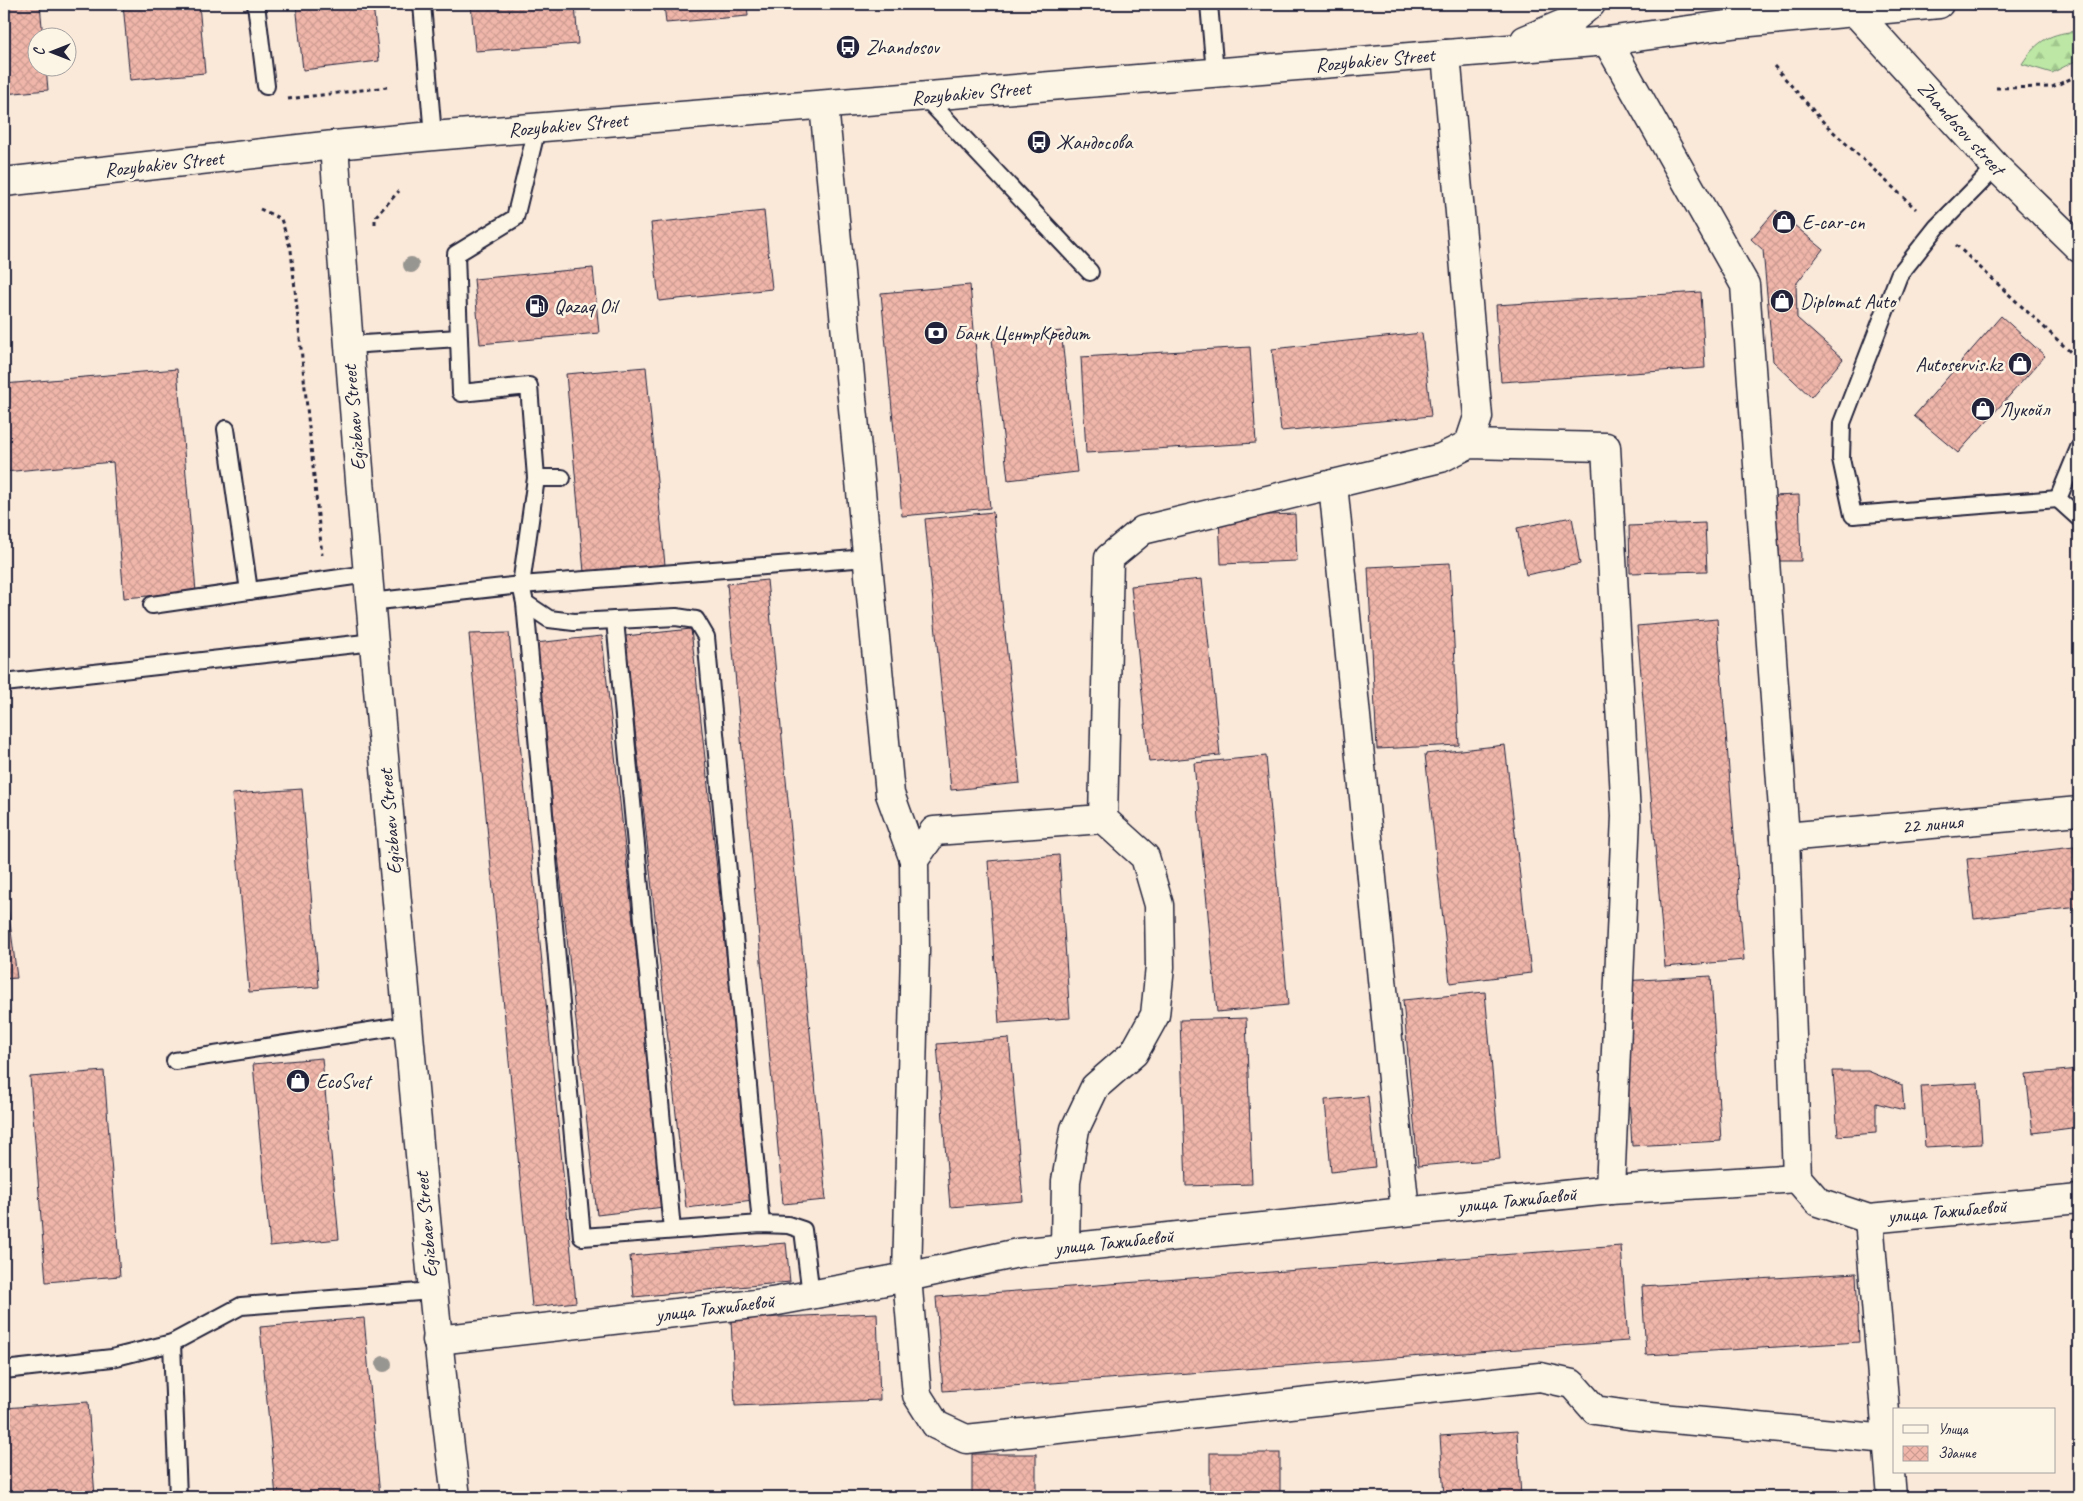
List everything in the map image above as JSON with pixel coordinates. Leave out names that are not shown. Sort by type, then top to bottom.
[{"type":"street","points":[[1502,50],[1570,21],[1590,4]]},
{"type":"street","name":"Rozybakiev Street","points":[[4,182],[334,145],[1607,41],[1852,8],[1939,4]]},
{"type":"street","name":"Zhandosov street","points":[[1852,8],[1996,168],[2079,248]]},
{"type":"street","points":[[1607,41],[1745,285],[1785,837],[1797,1178]]},
{"type":"street","points":[[1446,54],[1478,417],[1469,444]]},
{"type":"street","points":[[824,105],[890,794],[914,860],[915,950],[907,1277],[917,1395],[936,1425],[966,1440],[1540,1377],[1572,1384],[1595,1410],[1630,1416],[1888,1439]]},
{"type":"street","name":"Egizbaev Street","points":[[334,145],[348,345],[436,1340],[456,1497]]},
{"type":"street","points":[[1103,819],[1109,558],[1143,530],[1441,458],[1469,444],[1606,447],[1626,816],[1610,1190]]},
{"type":"street","points":[[1333,484],[1406,1212]]},
{"type":"street","name":"22 линия","points":[[1785,837],[2079,811]]},
{"type":"street","points":[[914,860],[934,831],[1103,819],[1145,857],[1159,905],[1160,967],[1155,1015],[1134,1053],[1095,1087],[1075,1129],[1066,1181],[1065,1248]]},
{"type":"street","name":"улица Тажибаевой","points":[[436,1340],[772,1302],[907,1277],[1018,1252],[1610,1190],[1797,1178],[1818,1202],[1869,1219],[2079,1199]]},
{"type":"street","points":[[1869,1219],[1892,1497]]},
{"type":"lane","points":[[256,4],[266,86]]},
{"type":"lane","points":[[422,4],[433,136]]},
{"type":"lane","points":[[1209,4],[1215,73]]},
{"type":"lane","points":[[924,96],[1090,272]]},
{"type":"lane","points":[[537,128],[515,218],[456,254],[461,393],[528,386],[536,478],[521,585],[525,603],[582,1237],[762,1224],[788,1225],[803,1230],[811,1295]]},
{"type":"lane","points":[[1996,168],[1936,227],[1899,275],[1842,423],[1841,459],[1854,515],[2058,499],[2079,518]]},
{"type":"lane","points":[[348,345],[459,338]]},
{"type":"lane","points":[[226,429],[249,591]]},
{"type":"lane","points":[[2058,499],[2079,448]]},
{"type":"lane","points":[[536,478],[562,478]]},
{"type":"lane","points":[[370,602],[521,585],[867,558]]},
{"type":"lane","points":[[152,605],[368,574]]},
{"type":"lane","points":[[525,603],[549,619],[574,622],[676,616],[696,620],[706,637],[762,1224]]},
{"type":"lane","points":[[615,620],[672,1230]]},
{"type":"lane","points":[[4,683],[374,642]]},
{"type":"lane","points":[[176,1061],[408,1025]]},
{"type":"lane","points":[[4,1370],[112,1358],[172,1342],[241,1306],[432,1291]]},
{"type":"lane","points":[[172,1342],[178,1497]]},
{"type":"path","points":[[1996,88],[2052,87],[2079,75]]},
{"type":"path","points":[[278,100],[387,87]]},
{"type":"path","points":[[374,226],[375,217],[400,191]]},
{"type":"path","points":[[260,209],[281,219],[291,250],[325,580]]},
{"type":"green space","points":[[2079,31],[2079,59],[2052,73],[2022,64],[2033,49],[2046,39],[2060,34]]},
{"type":"building","points":[[4,4],[40,4],[42,28],[28,28],[28,78],[47,78],[48,90],[4,94]]},
{"type":"building","points":[[123,4],[199,4],[205,73],[130,80]]},
{"type":"building","points":[[296,4],[373,4],[379,61],[303,70]]},
{"type":"building","points":[[471,4],[575,4],[578,44],[475,51]]},
{"type":"building","points":[[664,4],[747,4],[748,16],[666,23]]},
{"type":"building","name":"Diplomat Auto","points":[[1776,210],[1823,249],[1796,284],[1797,318],[1843,359],[1811,397],[1773,361],[1763,250],[1751,239]]},
{"type":"building","points":[[764,211],[772,289],[659,301],[651,223]]},
{"type":"building","name":"Qazaq Oil","points":[[593,268],[599,333],[480,344],[474,279]]},
{"type":"building","points":[[970,285],[990,508],[902,516],[881,293]]},
{"type":"building","points":[[1701,292],[1705,368],[1501,382],[1496,305]]},
{"type":"building","points":[[2001,316],[2045,356],[1958,453],[1914,416]]},
{"type":"building","points":[[1061,331],[1077,472],[1008,480],[992,339]]},
{"type":"building","points":[[1422,333],[1431,416],[1281,431],[1272,349]]},
{"type":"building","points":[[1250,347],[1256,443],[1086,453],[1081,357]]},
{"type":"building","points":[[646,367],[665,565],[584,572],[566,374]]},
{"type":"building","points":[[177,369],[196,592],[124,598],[113,462],[4,472],[4,384]]},
{"type":"building","points":[[1799,495],[1801,561],[1774,561],[1772,496]]},
{"type":"building","points":[[993,512],[1020,783],[951,790],[925,519]]},
{"type":"building","points":[[1295,514],[1297,561],[1221,564],[1219,517]]},
{"type":"building","points":[[1572,517],[1580,564],[1526,575],[1517,528]]},
{"type":"building","points":[[1705,523],[1707,571],[1630,573],[1629,526]]},
{"type":"building","points":[[1450,563],[1459,745],[1377,749],[1368,567]]},
{"type":"building","points":[[1202,579],[1220,755],[1149,762],[1131,586]]},
{"type":"building","points":[[767,580],[826,1200],[783,1204],[727,584]]},
{"type":"building","points":[[1717,619],[1744,960],[1665,967],[1637,626]]},
{"type":"building","points":[[691,629],[753,1200],[686,1208],[625,636]]},
{"type":"building","points":[[509,633],[576,1302],[532,1307],[469,634]]},
{"type":"building","points":[[602,636],[664,1207],[597,1215],[535,643]]},
{"type":"building","points":[[1505,745],[1531,973],[1450,983],[1425,754]]},
{"type":"building","points":[[1266,756],[1288,1005],[1217,1012],[1194,763]]},
{"type":"building","points":[[302,789],[319,987],[249,992],[232,794]]},
{"type":"building","points":[[2074,847],[2079,907],[1974,919],[1967,859]]},
{"type":"building","points":[[1059,855],[1070,1018],[999,1023],[988,861]]},
{"type":"building","points":[[4,891],[6,891],[17,978],[4,979]]},
{"type":"building","points":[[1711,976],[1721,1141],[1632,1146],[1622,981]]},
{"type":"building","points":[[1485,992],[1500,1159],[1418,1166],[1403,1000]]},
{"type":"building","points":[[1246,1018],[1252,1184],[1186,1186],[1180,1020]]},
{"type":"building","points":[[1009,1038],[1023,1201],[950,1207],[937,1044]]},
{"type":"building","points":[[322,1058],[339,1239],[270,1246],[253,1064]]},
{"type":"building","points":[[2079,1069],[2079,1127],[2033,1133],[2026,1074]]},
{"type":"building","points":[[104,1071],[120,1276],[46,1282],[30,1077]]},
{"type":"building","points":[[1833,1071],[1868,1071],[1902,1085],[1904,1110],[1876,1103],[1876,1133],[1838,1136]]},
{"type":"building","points":[[1978,1083],[1982,1144],[1925,1147],[1921,1086]]},
{"type":"building","points":[[1368,1096],[1375,1167],[1331,1172],[1325,1100]]},
{"type":"building","points":[[786,1243],[790,1282],[634,1297],[630,1256]]},
{"type":"building","points":[[1621,1246],[1628,1341],[943,1391],[936,1297]]},
{"type":"building","points":[[1856,1273],[1859,1342],[1646,1355],[1642,1286]]},
{"type":"building","points":[[877,1313],[880,1400],[735,1406],[731,1319]]},
{"type":"building","points":[[364,1318],[380,1497],[276,1497],[260,1327]]},
{"type":"building","points":[[88,1402],[95,1497],[4,1497],[4,1408]]},
{"type":"building","points":[[1517,1431],[1521,1497],[1444,1497],[1440,1436]]},
{"type":"building","points":[[1210,1453],[1280,1453],[1280,1497],[1210,1497]]},
{"type":"building","points":[[972,1454],[1036,1454],[1036,1497],[972,1497]]},
{"type":"place","name":"Zhandosov","points":[[848,47]]},
{"type":"place","name":"Жандосова","points":[[1039,142]]},
{"type":"place","name":"E-car-cn","points":[[1784,222]]},
{"type":"place","name":"Diplomat Auto","points":[[1782,301]]},
{"type":"place","name":"Qazaq Oil","points":[[537,306]]},
{"type":"place","name":"Банк ЦентрКредит","points":[[936,333]]},
{"type":"place","name":"Autoservis.kz","points":[[2020,364]]},
{"type":"place","name":"Лукойл","points":[[1983,409]]},
{"type":"place","name":"EcoSvet","points":[[298,1081]]}]
